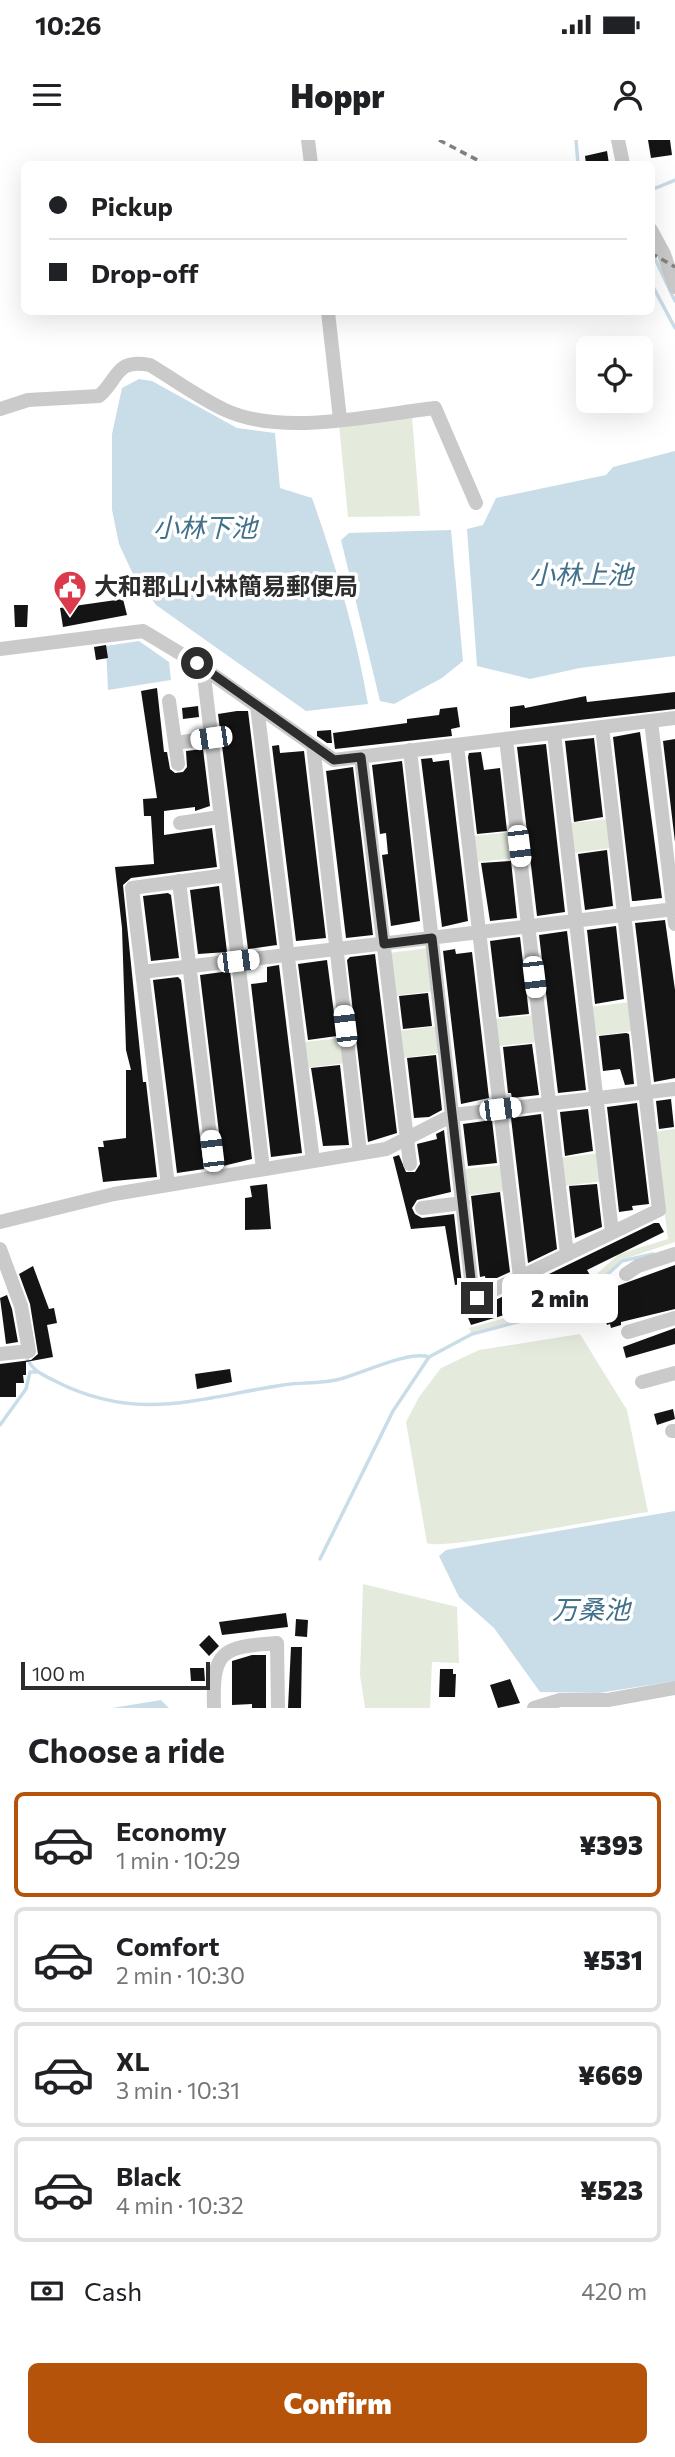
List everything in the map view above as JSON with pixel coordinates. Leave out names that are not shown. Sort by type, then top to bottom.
[{"type":"street","points":[[308,140],[312,161]]},
{"type":"street","points":[[618,140],[622,161]]},
{"type":"street","points":[[655,237],[664,254],[675,287]]},
{"type":"street","points":[[328,315],[340,419]]},
{"type":"street","points":[[0,409],[43,398],[99,396],[116,372],[131,364],[141,363],[150,365],[224,410],[245,417],[307,422],[435,408],[476,503]]},
{"type":"street","points":[[0,649],[137,631],[150,633],[334,760],[675,718]]},
{"type":"street","points":[[203,668],[263,1169]]},
{"type":"street","points":[[169,701],[171,738],[178,764]]},
{"type":"street","points":[[257,706],[313,1161]]},
{"type":"street","points":[[142,972],[625,915],[674,914],[651,721]]},
{"type":"street","points":[[410,750],[472,1288],[477,1298],[659,1210],[602,727]]},
{"type":"street","points":[[554,733],[612,1233]]},
{"type":"street","points":[[171,738],[211,738]]},
{"type":"street","points":[[506,738],[567,1254]]},
{"type":"street","points":[[313,745],[360,1153]]},
{"type":"street","points":[[457,745],[520,1277]]},
{"type":"street","points":[[361,757],[410,1164]]},
{"type":"street","points":[[180,823],[220,817]]},
{"type":"street","points":[[168,1185],[132,888],[228,875]]},
{"type":"street","points":[[179,881],[215,1177]]},
{"type":"street","points":[[0,1222],[88,1199],[386,1149],[453,1115],[675,1089]]},
{"type":"street","points":[[422,1208],[463,1203]]},
{"type":"street","points":[[0,1249],[20,1307],[26,1352],[0,1354]]},
{"type":"street","points":[[626,1274],[638,1266],[675,1254]]},
{"type":"street","points":[[628,1332],[675,1318]]},
{"type":"street","points":[[642,1382],[675,1373]]},
{"type":"street","points":[[214,1708],[213,1683],[222,1657],[231,1648],[242,1645],[276,1643],[278,1708]]},
{"type":"street","points":[[534,1708],[560,1700],[608,1700],[675,1688]]},
{"type":"shaded area","points":[[412,417],[420,516],[348,517],[339,424]]},
{"type":"shaded area","points":[[608,819],[611,848],[574,853],[570,823]]},
{"type":"shaded area","points":[[512,832],[515,858],[477,862],[474,836]]},
{"type":"shaded area","points":[[429,948],[434,991],[394,996],[389,953]]},
{"type":"shaded area","points":[[630,1002],[633,1031],[594,1036],[590,1007]]},
{"type":"shaded area","points":[[535,1015],[538,1042],[498,1046],[495,1019]]},
{"type":"shaded area","points":[[438,1026],[441,1053],[402,1058],[399,1031]]},
{"type":"shaded area","points":[[342,1038],[345,1063],[307,1068],[304,1042]]},
{"type":"shaded area","points":[[675,1129],[675,1242],[621,1260],[570,1306],[471,1333],[469,1328],[567,1301],[619,1254],[668,1239],[654,1132]]},
{"type":"shaded area","points":[[599,1153],[603,1181],[564,1186],[561,1158]]},
{"type":"shaded area","points":[[503,1165],[506,1191],[467,1195],[464,1169]]},
{"type":"shaded area","points":[[580,1334],[627,1410],[648,1512],[495,1538],[427,1543],[406,1422],[419,1397],[441,1368],[479,1350]]},
{"type":"shaded area","points":[[363,1584],[457,1607],[459,1663],[432,1662],[430,1708],[365,1708],[360,1675]]},
{"type":"water","name":"小林下池","points":[[139,379],[152,381],[237,428],[275,433],[280,488],[312,498],[321,523],[351,626],[368,704],[306,711],[156,605],[132,572],[119,544],[112,510],[112,434],[122,388]]},
{"type":"water","name":"小林上池","points":[[675,451],[675,656],[580,668],[530,679],[477,666],[467,529],[483,525],[496,498],[606,475],[613,467]]},
{"type":"water","points":[[451,530],[463,661],[442,678],[394,704],[380,701],[341,540],[349,533]]},
{"type":"water","points":[[139,641],[169,662],[171,680],[108,690],[106,646]]},
{"type":"water","name":"万桑池","points":[[675,1511],[675,1681],[599,1693],[540,1692],[494,1628],[459,1597],[439,1556],[446,1550]]},
{"type":"water","points":[[161,1700],[169,1708],[112,1708]]},
{"type":"building","points":[[648,140],[670,140],[672,155],[651,158]]},
{"type":"building","points":[[607,151],[609,161],[586,161],[585,156]]},
{"type":"building","points":[[123,599],[127,615],[63,627],[60,608]]},
{"type":"building","points":[[14,605],[28,605],[27,627],[15,627]]},
{"type":"building","points":[[106,645],[108,658],[96,660],[94,647]]},
{"type":"building","points":[[157,688],[164,752],[167,752],[170,769],[175,773],[183,772],[187,767],[186,751],[203,749],[210,806],[195,811],[195,807],[164,811],[164,835],[212,828],[217,867],[131,878],[123,885],[143,1082],[146,1082],[157,1177],[103,1182],[98,1147],[104,1147],[103,1141],[126,1138],[126,1070],[131,1070],[126,1050],[122,928],[115,867],[154,864],[151,816],[144,816],[143,799],[157,798],[141,691]]},
{"type":"building","points":[[675,692],[675,709],[510,728],[510,707],[524,705],[525,708],[586,696],[587,702]]},
{"type":"building","points":[[198,706],[199,717],[183,719],[182,708]]},
{"type":"building","points":[[457,707],[460,727],[451,729],[452,736],[335,749],[333,733],[407,723],[407,719],[439,715],[440,709]]},
{"type":"building","points":[[248,711],[277,945],[248,949],[218,714]]},
{"type":"building","points":[[331,730],[332,743],[327,743],[317,736],[317,731]]},
{"type":"building","points":[[640,732],[662,898],[632,901],[613,737]]},
{"type":"building","points":[[594,738],[603,817],[574,822],[565,741]]},
{"type":"building","points":[[675,739],[675,842],[663,741]]},
{"type":"building","points":[[546,744],[565,912],[537,916],[517,747]]},
{"type":"building","points":[[279,745],[280,753],[304,751],[326,938],[296,941],[272,746]]},
{"type":"building","points":[[481,752],[484,770],[500,768],[507,831],[477,834],[468,757],[469,753]]},
{"type":"building","points":[[432,758],[433,762],[449,760],[468,921],[442,927],[421,759]]},
{"type":"building","points":[[402,761],[420,921],[391,926],[382,855],[388,854],[386,833],[380,834],[372,765]]},
{"type":"building","points":[[353,767],[373,935],[346,938],[326,771]]},
{"type":"building","points":[[607,850],[613,906],[585,910],[578,854]]},
{"type":"building","points":[[511,861],[517,918],[490,921],[481,863]]},
{"type":"building","points":[[219,886],[227,952],[198,954],[190,890]]},
{"type":"building","points":[[168,893],[171,895],[179,958],[151,961],[143,896]]},
{"type":"building","points":[[665,920],[675,990],[675,1078],[654,1082],[635,923]]},
{"type":"building","points":[[616,926],[624,999],[595,1004],[587,930]]},
{"type":"building","points":[[567,931],[586,1090],[558,1093],[539,935]]},
{"type":"building","points":[[520,937],[529,1014],[499,1017],[490,941]]},
{"type":"building","points":[[455,949],[456,954],[472,952],[489,1098],[461,1104],[443,951]]},
{"type":"building","points":[[375,954],[397,1133],[368,1142],[347,960],[350,957]]},
{"type":"building","points":[[327,960],[337,1036],[308,1040],[298,964]]},
{"type":"building","points":[[279,965],[302,1153],[271,1157],[251,984],[267,982],[267,967]]},
{"type":"building","points":[[230,971],[252,1159],[223,1166],[200,975]]},
{"type":"building","points":[[178,977],[181,980],[204,1169],[177,1173],[153,980]]},
{"type":"building","points":[[428,993],[432,1026],[403,1029],[399,996]]},
{"type":"building","points":[[629,1034],[634,1084],[625,1085],[620,1069],[603,1071],[599,1036]]},
{"type":"building","points":[[532,1044],[539,1095],[512,1098],[511,1093],[508,1093],[503,1047]]},
{"type":"building","points":[[436,1055],[442,1110],[429,1117],[414,1118],[407,1058]]},
{"type":"building","points":[[340,1065],[349,1145],[323,1146],[311,1068]]},
{"type":"building","points":[[671,1099],[674,1127],[659,1129],[656,1101]]},
{"type":"building","points":[[637,1103],[649,1204],[632,1206],[633,1210],[619,1212],[607,1107]]},
{"type":"building","points":[[588,1109],[593,1151],[565,1156],[560,1112]]},
{"type":"building","points":[[541,1114],[557,1249],[528,1263],[511,1118]]},
{"type":"building","points":[[492,1120],[497,1163],[468,1166],[463,1124]]},
{"type":"building","points":[[444,1130],[451,1192],[417,1200],[412,1208],[415,1214],[422,1218],[454,1214],[462,1284],[455,1285],[445,1226],[411,1229],[393,1157],[399,1155],[406,1172],[415,1172],[420,1164],[417,1144],[437,1139],[436,1134]]},
{"type":"building","points":[[267,1184],[271,1229],[245,1230],[245,1198],[252,1197],[250,1186]]},
{"type":"building","points":[[597,1184],[602,1227],[575,1238],[569,1186]]},
{"type":"building","points":[[500,1192],[510,1272],[486,1283],[485,1276],[480,1277],[471,1196]]},
{"type":"building","points":[[654,1223],[659,1223],[664,1232],[587,1270],[590,1275],[580,1279],[578,1286],[562,1294],[563,1296],[552,1302],[547,1300],[541,1286],[507,1302],[511,1313],[471,1325],[464,1308],[481,1307]]},
{"type":"building","points":[[675,1265],[675,1309],[621,1322],[621,1325],[611,1328],[610,1324],[607,1325],[598,1293]]},
{"type":"building","points":[[33,1266],[49,1309],[54,1308],[57,1323],[47,1325],[53,1357],[26,1362],[24,1383],[16,1383],[16,1397],[0,1397],[0,1364],[31,1360],[38,1354],[30,1304],[19,1274]]},
{"type":"building","points":[[7,1295],[18,1342],[6,1344],[0,1298]]},
{"type":"building","points":[[675,1328],[675,1344],[626,1358],[623,1347]]},
{"type":"building","points":[[230,1369],[232,1382],[197,1389],[195,1374]]},
{"type":"building","points":[[673,1409],[675,1419],[657,1425],[654,1414]]},
{"type":"building","points":[[286,1613],[288,1627],[222,1635],[219,1622]]},
{"type":"building","points":[[296,1619],[308,1620],[307,1637],[295,1636]]},
{"type":"building","points":[[209,1635],[219,1646],[209,1656],[199,1645]]},
{"type":"building","points":[[291,1647],[302,1647],[301,1708],[288,1708]]},
{"type":"building","points":[[252,1655],[266,1655],[266,1708],[252,1708],[252,1704],[232,1705],[232,1661]]},
{"type":"building","points":[[190,1668],[204,1668],[205,1681],[191,1681]]},
{"type":"building","points":[[440,1669],[453,1669],[453,1674],[456,1674],[455,1697],[439,1697]]},
{"type":"building","points":[[510,1679],[520,1703],[498,1708],[490,1685]]},
{"type":"waterway","points":[[576,140],[578,161]]},
{"type":"waterway","points":[[655,188],[675,180]]},
{"type":"waterway","points":[[655,258],[675,301]]},
{"type":"waterway","points":[[655,290],[675,328]]},
{"type":"waterway","points":[[320,1559],[393,1411],[429,1357],[472,1334],[571,1308],[622,1261],[653,1254]]},
{"type":"waterway","points":[[26,1355],[34,1369],[57,1382],[115,1402],[142,1404],[196,1401],[283,1385],[329,1381],[396,1360],[429,1357]]},
{"type":"waterway","points":[[0,1425],[26,1389],[30,1372],[36,1372]]},
{"type":"railway","points":[[439,140],[479,161]]},
{"type":"railway","points":[[655,255],[675,267]]},
{"type":"place","name":"大和郡山小林簡易郵便局","points":[[70,617]]},
{"type":"route","points":[[197,663],[334,760],[361,757],[384,944],[432,938],[472,1288],[477,1298]]}]
